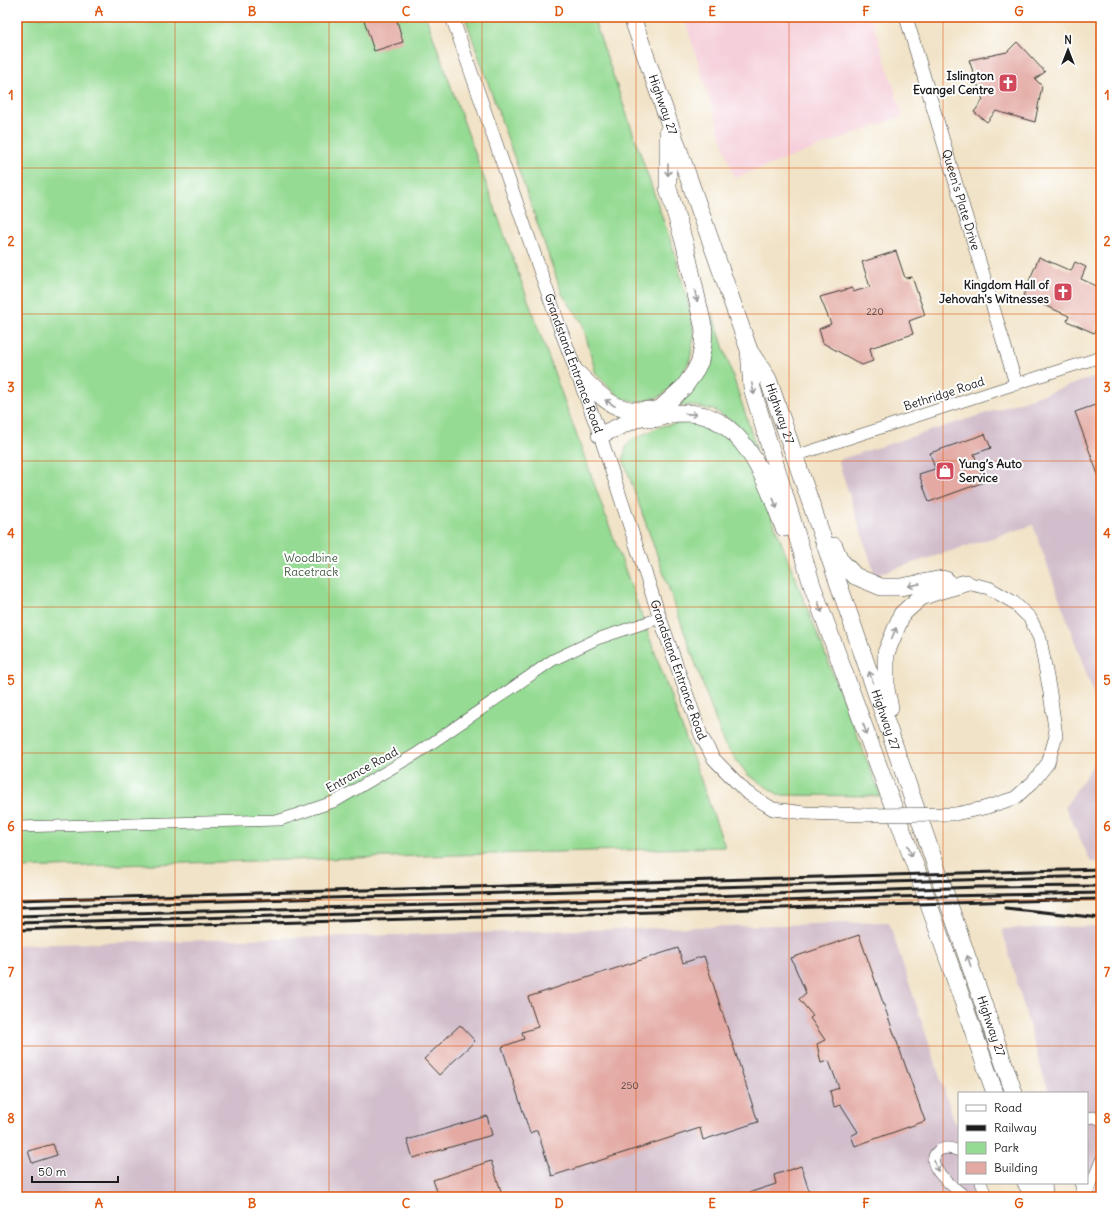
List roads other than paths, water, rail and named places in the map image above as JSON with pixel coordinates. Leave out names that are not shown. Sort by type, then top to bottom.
[{"type":"main road","name":"Highway 27","points":[[632,17],[749,350],[768,379],[1014,1092]]},
{"type":"main road","points":[[600,435],[661,408],[684,387],[694,373],[700,360],[704,330],[685,245],[668,188],[668,117]]},
{"type":"main road","name":"Highway 27","points":[[749,350],[752,388],[812,584],[920,878],[994,1092]]},
{"type":"main road","points":[[577,373],[610,404],[620,408],[641,411],[661,408]]},
{"type":"main road","points":[[639,417],[654,420],[670,414],[701,414],[715,419],[729,428],[745,445],[768,487],[790,543],[812,584]]},
{"type":"main road","points":[[805,486],[840,560],[855,576],[881,587],[901,587],[942,579],[966,583]]},
{"type":"main road","points":[[906,781],[886,689],[886,653],[902,614],[921,597],[966,583]]},
{"type":"main road","points":[[1027,1184],[1035,1197]]},
{"type":"main road","points":[[1044,1184],[1044,1197]]},
{"type":"street","name":"Grandstand Entrance Road","points":[[452,17],[600,435],[660,618],[701,735],[713,758],[746,792],[773,809],[804,813],[866,815],[955,814],[984,808],[1015,798],[1034,782],[1048,763],[1056,736],[1040,639],[1030,618],[1013,602],[989,588],[966,583]]},
{"type":"street","name":"Queen's Plate Drive","points":[[906,17],[1016,384]]},
{"type":"street","name":"Bethridge Road","points":[[795,456],[1101,357]]},
{"type":"street","name":"Entrance Road","points":[[17,827],[280,820],[336,801],[403,762],[423,750],[554,660],[597,639],[660,618]]},
{"type":"street","points":[[1088,1118],[1094,1117],[1101,1120]]},
{"type":"street","points":[[958,1151],[952,1148],[944,1148],[937,1152],[933,1160],[935,1168],[940,1175],[966,1197]]},
{"type":"street","points":[[1085,1197],[1101,1160]]},
{"type":"street","points":[[981,1184],[987,1197]]},
{"type":"street","points":[[1080,1184],[1085,1197]]},
{"type":"railway","points":[[17,900],[1101,869]]},
{"type":"railway","points":[[17,907],[1101,876]]},
{"type":"railway","points":[[17,916],[470,904],[979,887],[1101,886]]},
{"type":"railway","points":[[17,923],[674,905],[889,897],[1101,893]]},
{"type":"railway","points":[[17,930],[1101,899]]},
{"type":"railway","points":[[1005,908],[1101,918]]},
{"type":"place","name":"Islington Evangel Centre","points":[[1008,83]]},
{"type":"place","name":"Kingdom Hall of Jehovah's Witnesses","points":[[1063,292]]},
{"type":"place","name":"Yung’s Auto Service","points":[[945,471]]},
{"type":"park label","name":"Woodbine Racetrack","points":[[311,565]]}]
